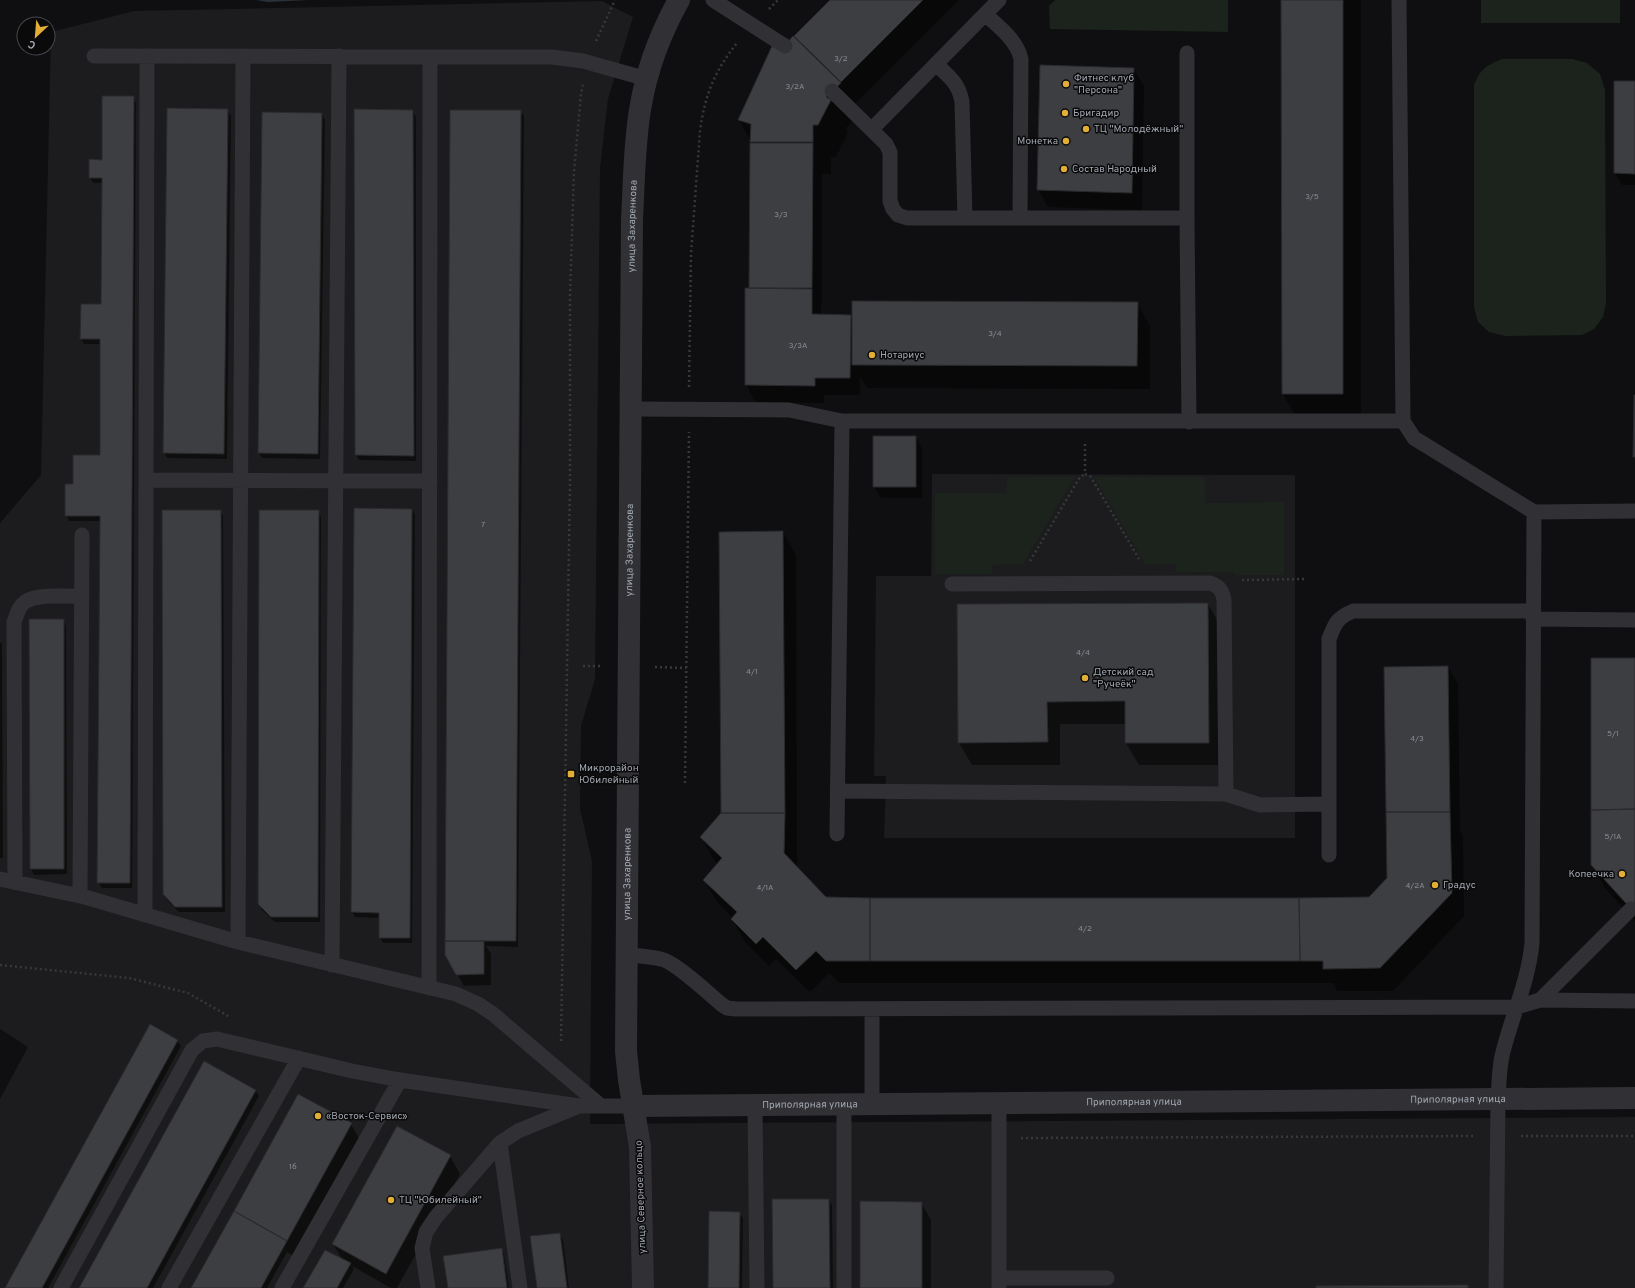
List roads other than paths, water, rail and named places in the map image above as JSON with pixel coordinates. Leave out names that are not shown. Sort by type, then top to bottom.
[{"type":"street","name":"улица Захаренкова","points":[[633,1106],[626,1051],[626,955],[630,409],[634,164],[640,110],[647,79],[669,18],[678,0]]},
{"type":"street","name":"Приполярная улица","points":[[633,1106],[1635,1098]]},
{"type":"street","name":"улица Северное кольцо","points":[[633,1106],[640,1147],[643,1288]]},
{"type":"lane","points":[[713,0],[785,46]]},
{"type":"lane","points":[[872,129],[999,0]]},
{"type":"lane","points":[[1399,0],[1402,422],[1414,438],[1534,512],[1635,511]]},
{"type":"lane","points":[[986,14],[1016,44],[1022,59],[1020,218]]},
{"type":"lane","points":[[1187,53],[1189,422]]},
{"type":"lane","points":[[94,56],[552,57],[567,58],[647,79]]},
{"type":"lane","points":[[145,915],[147,56]]},
{"type":"lane","points":[[238,942],[242,56]]},
{"type":"lane","points":[[332,964],[339,56]]},
{"type":"lane","points":[[429,988],[430,57]]},
{"type":"lane","points":[[936,64],[956,83],[960,91],[962,102],[965,218]]},
{"type":"lane","points":[[832,91],[886,144],[890,152],[890,201],[893,209],[898,215],[907,218],[1187,218]]},
{"type":"lane","points":[[630,409],[789,410],[842,421],[1402,422]]},
{"type":"lane","points":[[837,834],[839,791],[842,421]]},
{"type":"lane","points":[[146,480],[430,481]]},
{"type":"lane","points":[[1496,1288],[1498,1099],[1502,1056],[1530,966],[1532,943],[1534,512]]},
{"type":"lane","points":[[80,896],[82,534]]},
{"type":"lane","points":[[952,584],[1210,583],[1217,586],[1222,591],[1224,599],[1226,794]]},
{"type":"lane","points":[[15,882],[14,622],[18,610],[24,602],[36,597],[82,596]]},
{"type":"lane","points":[[1329,855],[1329,639],[1334,624],[1342,616],[1353,611],[1533,615],[1635,620]]},
{"type":"lane","points":[[839,791],[1226,794],[1260,805],[1329,804]]},
{"type":"lane","points":[[0,879],[80,896],[238,942],[456,994],[478,1004],[493,1014],[601,1106]]},
{"type":"lane","points":[[1540,1000],[1631,909]]},
{"type":"lane","points":[[626,955],[664,960],[674,965],[721,1004],[736,1010],[1518,1007],[1540,1000],[1635,1001]]},
{"type":"lane","points":[[872,1009],[872,1104]]},
{"type":"lane","points":[[61,1288],[192,1050],[203,1041],[217,1039],[352,1071],[400,1080],[579,1106],[633,1106]]},
{"type":"lane","points":[[169,1288],[299,1058]]},
{"type":"lane","points":[[282,1288],[400,1080]]},
{"type":"lane","points":[[999,1103],[999,1283],[1107,1278]]},
{"type":"lane","points":[[844,1104],[844,1288]]},
{"type":"lane","points":[[755,1105],[756,1288]]},
{"type":"lane","points":[[428,1288],[422,1248],[426,1232],[436,1217],[500,1143],[518,1131],[579,1106]]},
{"type":"lane","points":[[500,1143],[520,1288]]},
{"type":"place","name":"Фитнес клуб \"Персона\"","points":[[1066,84]]},
{"type":"place","name":"Бригадир","points":[[1065,113]]},
{"type":"place","name":"ТЦ \"Молодёжный\"","points":[[1086,129]]},
{"type":"place","name":"Монетка","points":[[1066,141]]},
{"type":"place","name":"Состав Народный","points":[[1064,169]]},
{"type":"place","name":"Нотариус","points":[[872,355]]},
{"type":"place","name":"Детский сад \"Ручеёк\"","points":[[1085,678]]},
{"type":"place","name":"Микрорайон Юбилейный","points":[[571,774]]},
{"type":"place","name":"Копеечка","points":[[1622,874]]},
{"type":"place","name":"Градус","points":[[1435,885]]},
{"type":"place","name":"«Восток-Сервис»","points":[[318,1116]]},
{"type":"place","name":"ТЦ \"Юбилейный\"","points":[[391,1200]]}]
